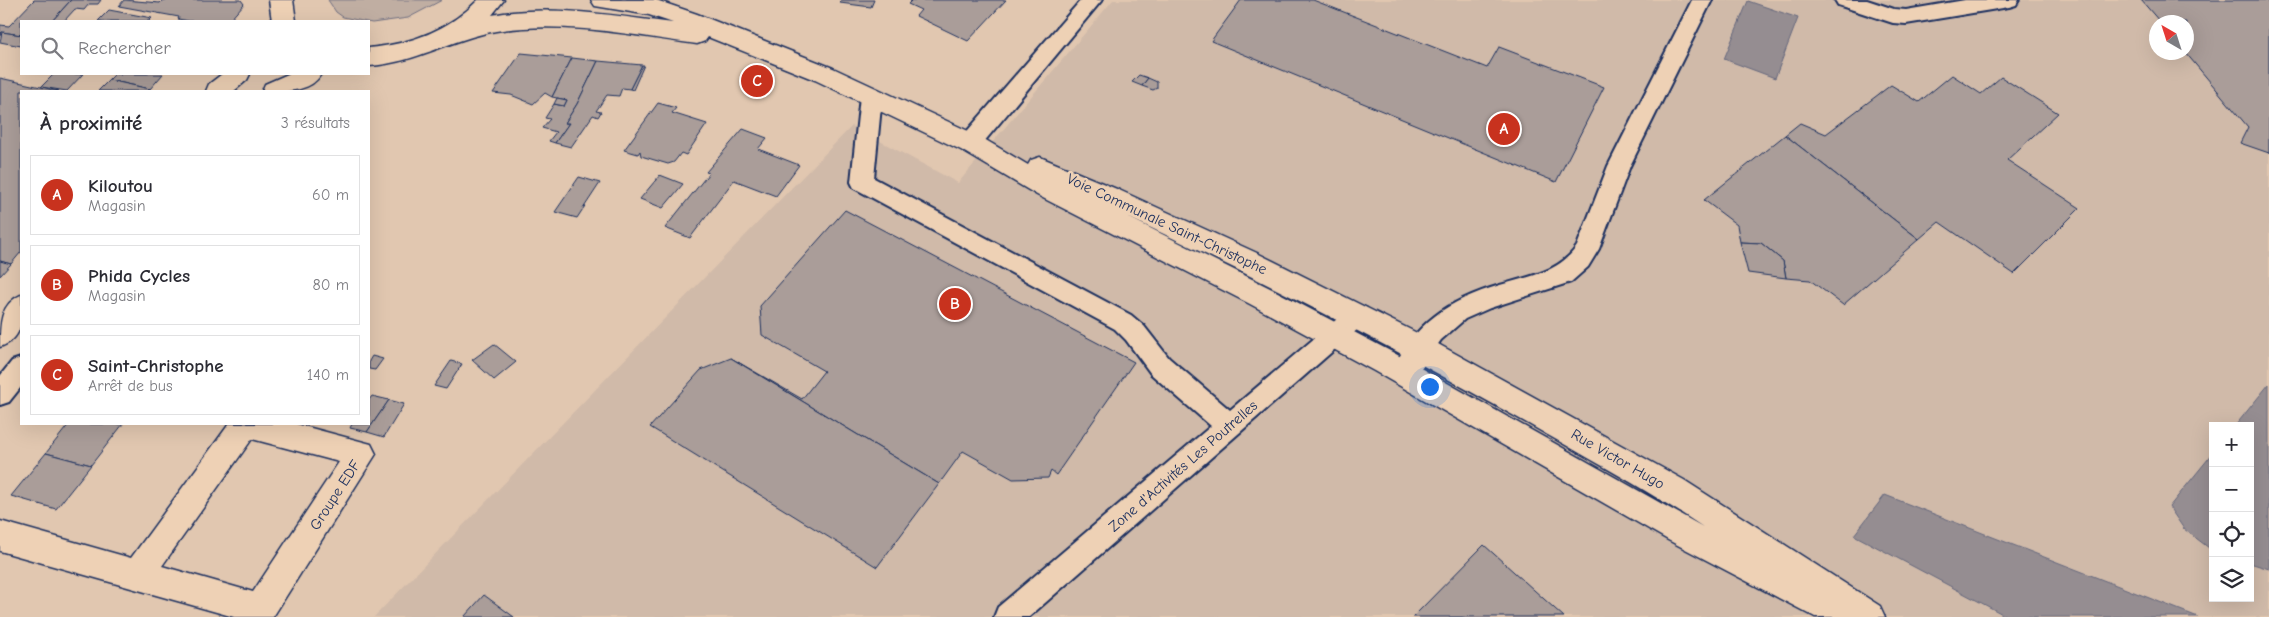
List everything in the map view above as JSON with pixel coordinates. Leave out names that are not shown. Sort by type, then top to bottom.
[{"type":"main road","points":[[370,57],[410,50],[453,32],[480,12],[492,0]]},
{"type":"main road","name":"Voie Communale Saint-Christophe","points":[[603,0],[656,9],[689,20],[794,62],[871,96],[970,144],[1046,188],[1335,336]]},
{"type":"main road","name":"Voie Communale Saint-Christophe","points":[[453,32],[492,23],[530,20],[633,27],[733,39]]},
{"type":"main road","points":[[219,90],[237,75]]},
{"type":"main road","points":[[276,90],[307,75]]},
{"type":"main road","name":"Voie Communale Saint-Christophe","points":[[970,144],[1039,167],[1110,197],[1248,260],[1358,315]]},
{"type":"main road","name":"Rue Victor Hugo","points":[[1358,315],[1673,490],[1869,617]]},
{"type":"main road","points":[[0,335],[15,316]]},
{"type":"main road","points":[[0,350],[15,316]]},
{"type":"main road","name":"Rue Victor Hugo","points":[[1335,336],[1671,526],[1847,617]]},
{"type":"main road","name":"Groupe EDF","points":[[136,575],[245,425]]},
{"type":"main road","name":"Groupe EDF","points":[[0,536],[260,609],[361,454],[250,425]]},
{"type":"lane","points":[[970,144],[1092,0]]},
{"type":"lane","points":[[1403,373],[1420,348],[1444,321],[1461,310],[1553,279],[1574,268],[1587,249],[1619,166],[1702,0]]},
{"type":"lane","points":[[1845,0],[1893,16],[1906,17],[2009,0]]},
{"type":"lane","points":[[871,96],[862,182],[1123,322],[1135,333],[1160,366],[1230,426]]},
{"type":"lane","name":"Zone d'Activités Les Poutrelles","points":[[1008,617],[1358,315]]},
{"type":"lane","points":[[0,394],[20,370]]},
{"type":"shaded area","points":[[328,0],[442,0],[408,18],[372,23],[370,20],[343,17],[336,12]]},
{"type":"shaded area","points":[[1113,0],[2269,0],[2269,617],[374,617],[852,126],[958,183]]},
{"type":"shaded area","points":[[1748,1],[1798,18],[1775,78],[1724,59]]},
{"type":"shaded area","points":[[2269,384],[2269,569],[2254,564],[2254,422],[2238,422]]},
{"type":"shaded area","points":[[2209,458],[2209,548],[2184,529],[2169,507]]},
{"type":"shaded area","points":[[1885,495],[2198,617],[2008,617],[1854,535]]},
{"type":"building","points":[[34,0],[71,0],[53,20],[20,20],[20,35],[2,32],[0,34],[0,25],[9,26]]},
{"type":"building","points":[[71,0],[101,0],[98,4],[89,4],[84,10],[75,9],[65,20],[53,20]]},
{"type":"building","points":[[124,0],[160,3],[163,0],[241,0],[244,4],[230,20],[184,20],[178,19],[179,17],[119,6]]},
{"type":"building","points":[[841,0],[874,0],[871,7],[840,3]]},
{"type":"building","points":[[912,0],[1006,0],[968,41],[916,16],[921,10],[908,4]]},
{"type":"building","points":[[1241,0],[1313,0],[1487,68],[1499,47],[1604,87],[1556,182],[1211,41]]},
{"type":"building","points":[[2141,0],[2269,0],[2269,153],[2240,143],[2248,127],[2192,60],[2194,60],[2194,15],[2154,15]]},
{"type":"building","points":[[109,10],[152,18],[150,20],[99,20]]},
{"type":"building","points":[[2,32],[20,35],[20,46],[0,42]]},
{"type":"building","points":[[521,53],[572,58],[552,97],[545,93],[533,104],[511,95],[493,93]]},
{"type":"building","points":[[572,58],[598,61],[577,104],[565,123],[569,123],[555,143],[549,141],[556,132],[542,128],[550,119],[545,118],[554,104],[564,106],[567,100],[552,97]]},
{"type":"building","points":[[598,61],[642,65],[630,89],[622,88],[619,96],[607,95],[596,111],[601,112],[598,117],[593,115],[571,147],[555,143],[569,123],[565,123],[577,104]]},
{"type":"building","points":[[642,65],[644,65],[633,90],[630,89]]},
{"type":"building","points":[[53,75],[82,75],[68,90],[41,87]]},
{"type":"building","points":[[114,75],[162,75],[150,89],[109,80]]},
{"type":"building","points":[[1139,75],[1148,78],[1142,86],[1132,82]]},
{"type":"building","points":[[1952,75],[1981,94],[2001,77],[2058,113],[2007,160],[2080,208],[2014,274],[1939,222],[1919,239],[1785,135],[1800,123],[1826,134],[1891,85],[1919,102]]},
{"type":"building","points":[[0,78],[54,90],[20,90],[20,253],[11,264],[0,261]]},
{"type":"building","points":[[1148,78],[1157,82],[1157,88],[1153,90],[1142,86]]},
{"type":"building","points":[[109,80],[150,89],[148,90],[99,90]]},
{"type":"building","points":[[557,98],[567,100],[564,106],[554,104]]},
{"type":"building","points":[[658,103],[676,108],[672,113],[707,124],[686,155],[681,153],[674,162],[668,164],[641,156],[640,151],[638,154],[624,150]]},
{"type":"building","points":[[743,129],[767,138],[758,149],[799,165],[776,196],[734,180],[690,238],[665,228],[709,173],[706,172]]},
{"type":"building","points":[[1785,135],[1919,239],[1843,305],[1810,280],[1786,278],[1783,261],[1761,243],[1740,242],[1737,225],[1704,200]]},
{"type":"building","points":[[660,175],[683,184],[663,208],[640,199]]},
{"type":"building","points":[[579,177],[600,183],[577,218],[555,212]]},
{"type":"building","points":[[845,210],[1134,362],[1056,475],[1051,471],[1048,478],[1013,479],[963,451],[939,484],[731,358],[802,399],[824,371],[762,335],[760,306]]},
{"type":"building","points":[[1740,242],[1761,243],[1783,261],[1786,278],[1748,273]]},
{"type":"building","points":[[0,261],[11,264],[0,276]]},
{"type":"building","points":[[494,344],[516,362],[494,380],[472,360]]},
{"type":"building","points":[[372,356],[383,359],[375,370],[370,369]]},
{"type":"building","points":[[731,358],[939,484],[877,567],[650,427],[701,370]]},
{"type":"building","points":[[451,361],[462,364],[446,389],[434,386]]},
{"type":"building","points":[[372,396],[389,400],[367,432],[350,428],[352,425],[370,425],[370,399]]},
{"type":"building","points":[[389,400],[404,404],[384,437],[367,432]]},
{"type":"building","points":[[68,425],[122,425],[91,465],[46,453]]},
{"type":"building","points":[[46,453],[91,465],[56,509],[11,496]]},
{"type":"building","points":[[1484,545],[1564,617],[1413,617]]},
{"type":"building","points":[[484,595],[514,617],[464,617]]},
{"type":"place","name":"Saint-Christophe","points":[[757,81]]},
{"type":"place","name":"Kiloutou","points":[[1504,129]]},
{"type":"place","name":"Phida Cycles","points":[[955,304]]}]
